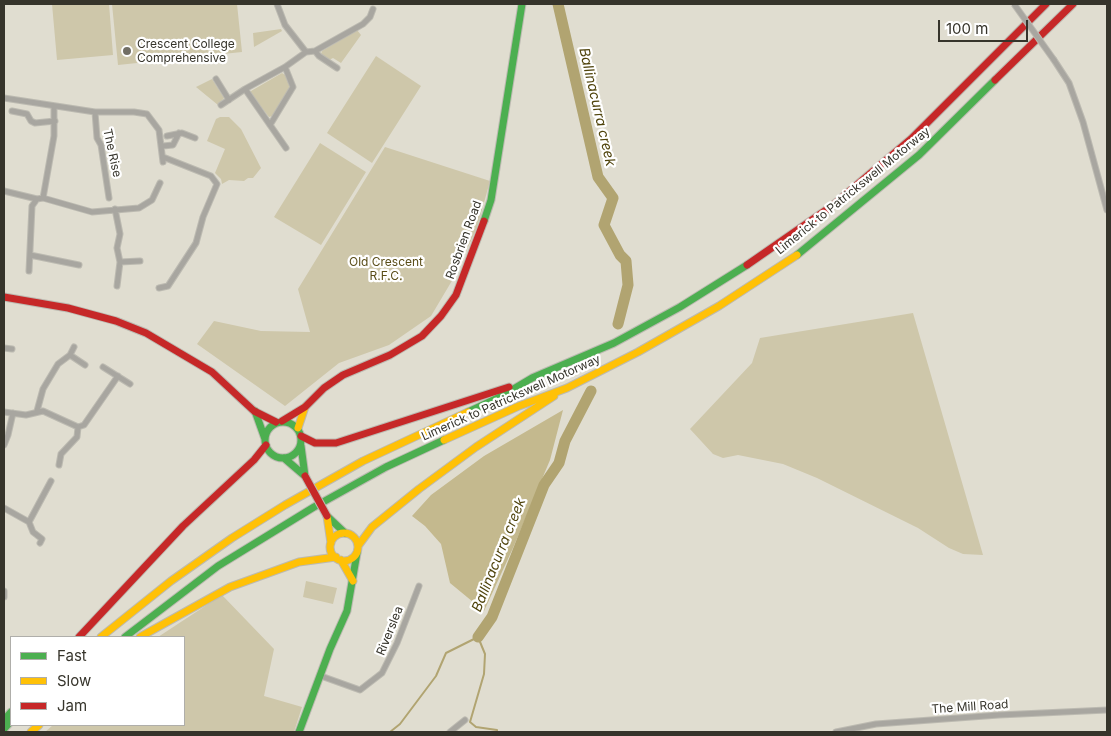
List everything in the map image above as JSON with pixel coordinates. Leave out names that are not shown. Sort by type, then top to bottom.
[{"type":"main road","name":"Rosbrien Road","points":[[279,422],[305,407],[324,388],[343,375],[390,355],[422,336],[456,294],[471,259],[491,200],[522,4]]},
{"type":"main road","name":"Limerick to Patrickswell Motorway","points":[[102,636],[171,580],[232,538],[285,505],[363,461],[500,396],[532,378],[614,343],[680,307],[805,226],[858,186],[911,139],[1046,4]]},
{"type":"main road","name":"Limerick to Patrickswell Motorway","points":[[126,636],[178,595],[231,557],[350,486],[447,438],[519,406],[566,388],[638,352],[719,306],[794,256],[919,155],[1073,4]]},
{"type":"main road","points":[[4,297],[68,308],[116,321],[146,332],[174,348],[212,372],[254,411],[279,422],[294,424],[302,436],[304,476]]},
{"type":"main road","points":[[302,436],[315,443],[336,443],[532,378]]},
{"type":"main road","points":[[141,636],[230,587],[299,562],[350,559],[372,527],[419,489],[476,447],[566,388]]},
{"type":"main road","name":"Rosbrien Road","points":[[298,428],[305,407]]},
{"type":"main road","points":[[254,411],[265,442],[273,455],[284,458],[304,476],[327,516],[345,533],[355,538],[357,549],[348,611],[299,732]]},
{"type":"main road","points":[[80,636],[183,526],[254,460],[265,442],[268,429],[279,422]]},
{"type":"main road","points":[[284,458],[294,454],[301,446]]},
{"type":"main road","points":[[327,516],[331,551],[353,581]]},
{"type":"main road","points":[[331,543],[336,536],[345,533]]},
{"type":"street","points":[[276,4],[284,25],[306,52]]},
{"type":"street","points":[[1014,4],[1069,83],[1080,114],[1107,210]]},
{"type":"street","points":[[221,105],[245,89],[284,68],[306,52],[315,51],[363,24],[370,17],[373,8]]},
{"type":"street","points":[[315,51],[319,56],[337,68]]},
{"type":"street","points":[[270,126],[293,87],[284,68]]},
{"type":"street","points":[[216,79],[229,100]]},
{"type":"street","points":[[245,89],[286,148]]},
{"type":"street","points":[[4,98],[95,112],[147,114],[159,130],[163,160],[210,176],[217,184],[203,217],[196,243],[168,286],[159,288]]},
{"type":"street","points":[[43,198],[55,120],[54,107]]},
{"type":"street","points":[[12,111],[27,114],[31,122],[35,123],[55,120]]},
{"type":"street","name":"The Rise","points":[[95,112],[97,138],[101,145],[109,198]]},
{"type":"street","points":[[162,146],[174,145],[179,133]]},
{"type":"street","points":[[167,136],[179,133],[195,138]]},
{"type":"street","points":[[4,192],[37,199],[43,198],[92,212],[139,208],[148,203],[160,183]]},
{"type":"street","points":[[29,271],[32,206],[37,199]]},
{"type":"street","points":[[115,209],[120,234],[116,248],[120,262],[117,286]]},
{"type":"street","points":[[30,255],[79,265]]},
{"type":"street","points":[[120,262],[140,261]]},
{"type":"street","points":[[37,411],[43,389],[58,364],[70,355],[74,347]]},
{"type":"street","points":[[4,348],[12,349]]},
{"type":"street","points":[[70,355],[85,365]]},
{"type":"street","points":[[103,367],[130,384]]},
{"type":"street","points":[[4,412],[29,415],[37,411],[52,415],[78,427],[84,426],[118,376]]},
{"type":"street","points":[[4,444],[13,413]]},
{"type":"street","points":[[59,465],[62,454],[77,437],[78,427]]},
{"type":"street","points":[[29,522],[51,481]]},
{"type":"street","points":[[4,508],[29,522],[33,532],[42,539],[40,543]]},
{"type":"street","name":"Riverslea","points":[[321,676],[360,690],[382,673],[397,643],[418,586]]},
{"type":"street","points":[[4,591],[4,597]]},
{"type":"street","name":"The Mill Road","points":[[836,732],[876,724],[999,715],[1107,710]]},
{"type":"street","points":[[450,732],[465,720]]},
{"type":"green space","points":[[52,4],[109,4],[113,55],[57,60]]},
{"type":"green space","points":[[112,4],[237,4],[242,52],[118,65]]},
{"type":"green space","points":[[281,29],[282,31],[254,47],[253,33]]},
{"type":"green space","points":[[357,30],[361,35],[341,63],[333,58],[329,60],[321,54],[322,51]]},
{"type":"green space","points":[[376,56],[421,86],[372,163],[327,133]]},
{"type":"green space","points":[[282,73],[285,75],[290,87],[273,116],[269,117],[251,94],[251,91]]},
{"type":"green space","points":[[212,79],[224,98],[218,105],[196,87]]},
{"type":"green space","points":[[229,117],[241,129],[261,168],[253,178],[248,178],[244,181],[229,180],[222,184],[221,179],[215,173],[225,149],[207,141],[216,119]]},
{"type":"green space","points":[[320,143],[366,172],[321,245],[274,217]]},
{"type":"green space","name":"Old Crescent R.F.C.","points":[[385,147],[490,181],[477,228],[453,279],[431,316],[389,345],[339,363],[285,406],[197,344],[214,321],[261,331],[310,332],[298,289]]},
{"type":"green space","points":[[913,313],[983,555],[963,554],[949,548],[918,528],[817,478],[783,464],[738,455],[723,458],[713,454],[690,429],[752,363],[760,338]]},
{"type":"green space","points":[[306,581],[337,588],[333,604],[303,597]]},
{"type":"green space","points":[[222,595],[274,649],[264,696],[302,707],[294,732],[45,732],[52,726],[185,726],[185,636],[160,636]]},
{"type":"shaded area","points":[[563,410],[550,460],[484,611],[450,583],[441,544],[425,526],[412,516],[431,495],[484,456]]},
{"type":"waterway","name":"Ballinacurra creek","points":[[558,4],[598,177],[613,198],[604,225],[620,255],[626,261],[628,285],[618,324]]},
{"type":"waterway","name":"Ballinacurra creek","points":[[478,637],[492,617],[544,485],[559,463],[565,441],[591,391]]},
{"type":"waterway","name":"Ballinacurra creek","points":[[390,732],[400,724],[436,676],[446,653],[478,637],[485,654],[484,674],[470,722],[476,727],[497,730],[497,732]]},
{"type":"traffic: fast","points":[[484,221],[491,200],[522,4]]},
{"type":"traffic: fast","points":[[797,255],[919,155],[995,80]]},
{"type":"traffic: fast","points":[[468,412],[500,397],[532,378],[614,343],[680,307],[747,265]]},
{"type":"traffic: fast","points":[[255,411],[265,439]]},
{"type":"traffic: fast","points":[[283,422],[290,423],[296,427],[300,433],[301,440],[300,447],[296,453],[290,457],[283,458],[276,457],[270,453],[266,447],[265,440],[266,433],[270,427],[276,423],[283,422]]},
{"type":"traffic: fast","points":[[126,636],[218,566],[314,507],[386,467],[444,440]]},
{"type":"traffic: fast","points":[[301,446],[305,476]]},
{"type":"traffic: fast","points":[[284,458],[305,476]]},
{"type":"traffic: fast","points":[[327,516],[345,533]]},
{"type":"traffic: fast","points":[[299,732],[330,649],[347,611],[357,553]]},
{"type":"traffic: fast","points":[[4,720],[10,713]]},
{"type":"traffic: fast","points":[[4,729],[10,722]]},
{"type":"traffic: slow","points":[[444,440],[519,406],[567,388],[638,352],[719,306],[797,255]]},
{"type":"traffic: slow","points":[[358,546],[372,527],[419,489],[476,447],[554,396]]},
{"type":"traffic: slow","points":[[298,428],[305,407]]},
{"type":"traffic: slow","points":[[102,636],[171,581],[232,538],[285,505],[363,461],[468,412]]},
{"type":"traffic: slow","points":[[327,516],[331,543]]},
{"type":"traffic: slow","points":[[344,533],[354,537],[358,547],[354,557],[344,561],[334,557],[330,547],[334,537],[344,533]]},
{"type":"traffic: slow","points":[[142,636],[230,587],[299,562],[336,557]]},
{"type":"traffic: slow","points":[[341,560],[353,581]]},
{"type":"traffic: slow","points":[[31,732],[38,726]]},
{"type":"traffic: jam","points":[[747,265],[832,206],[911,139],[1046,4]]},
{"type":"traffic: jam","points":[[995,80],[1073,4]]},
{"type":"traffic: jam","points":[[282,421],[305,407],[324,388],[343,375],[390,355],[422,336],[441,316],[456,295],[484,221]]},
{"type":"traffic: jam","points":[[4,297],[68,308],[116,321],[146,333],[212,372],[254,411],[276,422]]},
{"type":"traffic: jam","points":[[301,436],[315,443],[336,443],[509,387]]},
{"type":"traffic: jam","points":[[80,636],[183,526],[254,460],[266,445]]},
{"type":"traffic: jam","points":[[305,476],[327,516]]},
{"type":"place","name":"Crescent College Comprehensive","points":[[127,51]]}]
